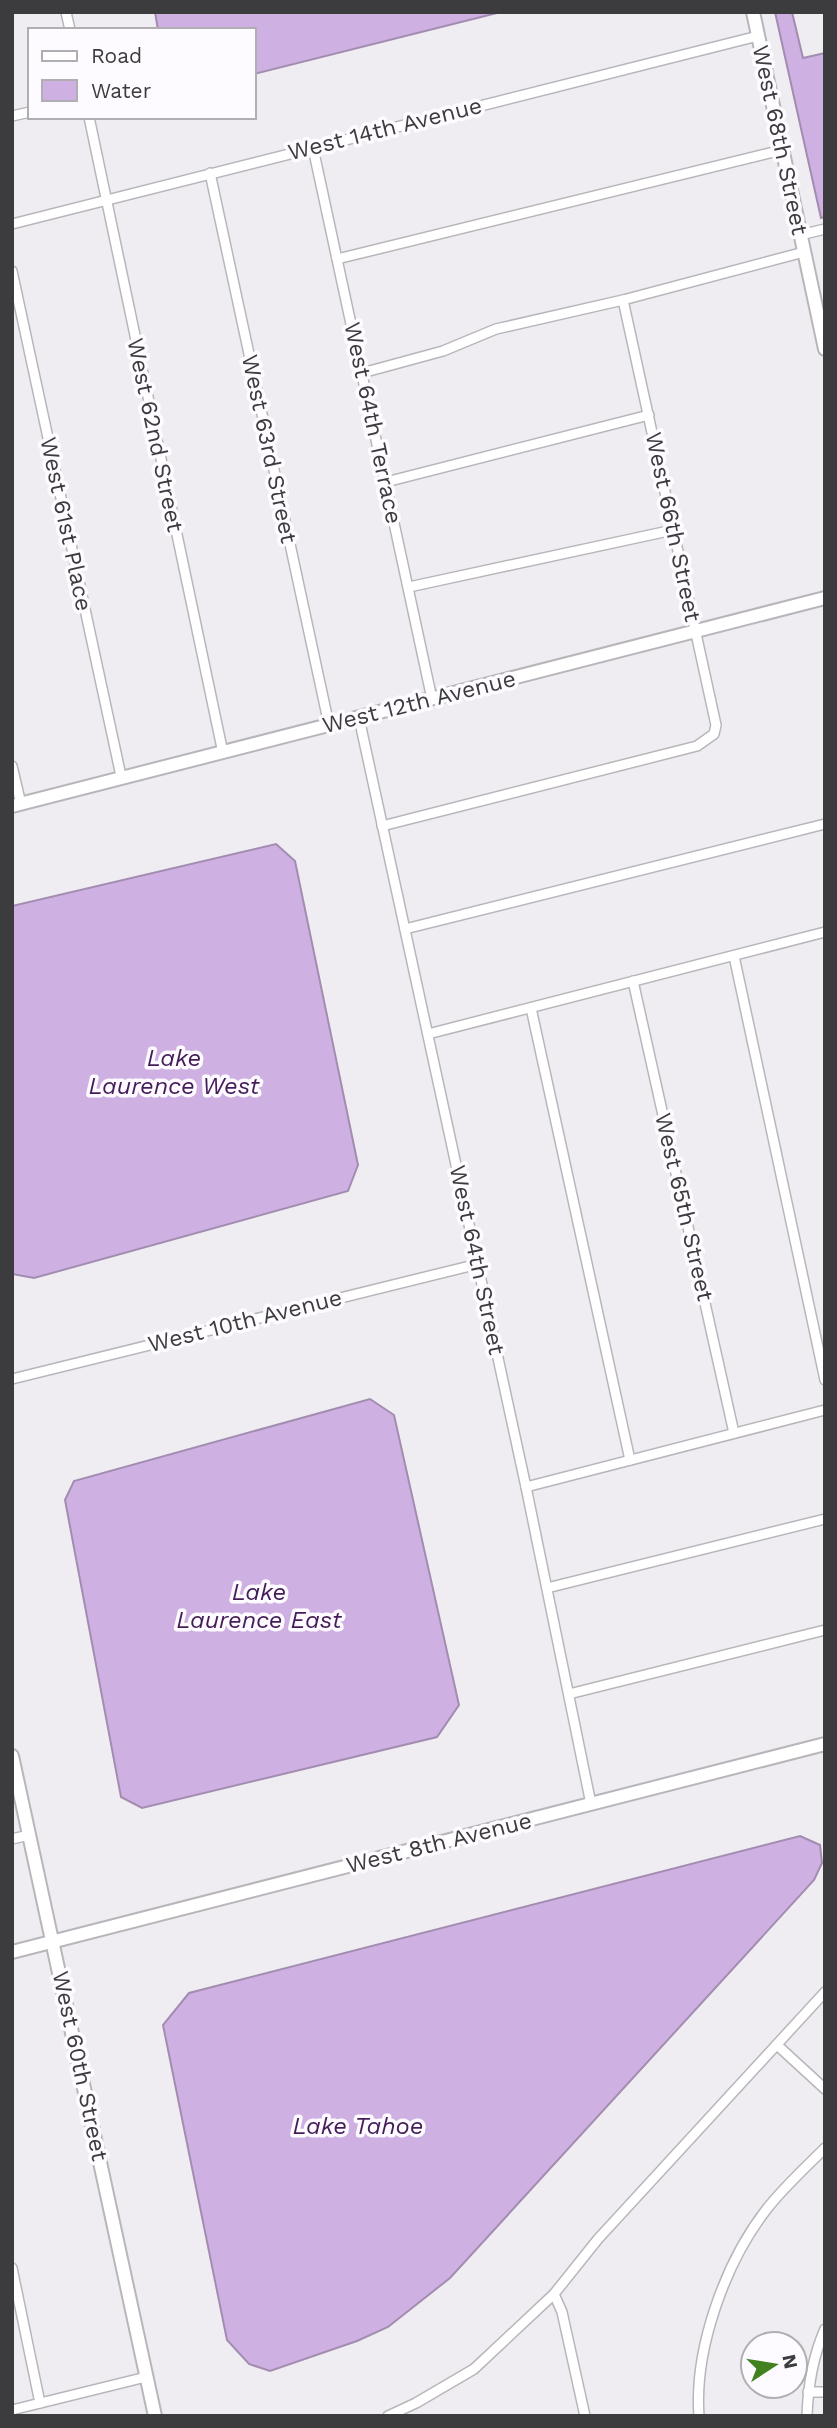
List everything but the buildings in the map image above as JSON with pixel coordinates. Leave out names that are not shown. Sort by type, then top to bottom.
[{"type":"street","name":"West 68th Street","points":[[753,12],[825,349]]},
{"type":"street","name":"West 14th Avenue","points":[[12,224],[758,36]]},
{"type":"street","name":"West 62nd Street","points":[[89,119],[223,753]]},
{"type":"street","name":"West 64th Terrace","points":[[313,148],[432,699]]},
{"type":"street","points":[[337,259],[782,150]]},
{"type":"street","name":"West 63rd Street","points":[[209,173],[329,725]]},
{"type":"street","points":[[800,235],[825,229]]},
{"type":"street","points":[[362,373],[443,351],[496,329],[623,300],[804,252]]},
{"type":"street","name":"West 61st Place","points":[[12,271],[121,776]]},
{"type":"street","name":"West 66th Street","points":[[382,826],[697,746],[714,734],[716,725],[623,300]]},
{"type":"street","points":[[386,482],[649,415]]},
{"type":"street","points":[[409,587],[673,530]]},
{"type":"street","name":"West 12th Avenue","points":[[16,805],[825,598]]},
{"type":"street","name":"West 64th Street","points":[[359,718],[526,1487],[591,1804]]},
{"type":"street","points":[[12,766],[16,805]]},
{"type":"street","points":[[405,929],[825,824]]},
{"type":"street","points":[[428,1034],[825,932]]},
{"type":"street","points":[[734,956],[825,1380]]},
{"type":"street","name":"West 65th Street","points":[[633,981],[734,1433]]},
{"type":"street","points":[[531,1008],[630,1460]]},
{"type":"street","name":"West 10th Avenue","points":[[12,1379],[478,1264]]},
{"type":"street","points":[[526,1487],[825,1410]]},
{"type":"street","points":[[547,1588],[825,1519]]},
{"type":"street","points":[[569,1694],[825,1630]]},
{"type":"street","name":"West 8th Avenue","points":[[12,1952],[825,1744]]},
{"type":"street","name":"West 60th Street","points":[[12,1756],[155,2416]]},
{"type":"street","points":[[12,1839],[29,1835]]},
{"type":"street","points":[[387,2416],[416,2403],[474,2369],[554,2294],[598,2239],[825,1992]]},
{"type":"street","points":[[777,2045],[825,2089]]},
{"type":"street","points":[[699,2416],[701,2368],[718,2297],[744,2245],[766,2211],[825,2148]]},
{"type":"street","points":[[12,2268],[15,2297],[40,2403]]},
{"type":"street","points":[[554,2294],[562,2312],[585,2416]]},
{"type":"street","points":[[809,2386],[814,2359],[825,2329]]},
{"type":"street","points":[[12,2410],[146,2377]]},
{"type":"water","points":[[155,12],[501,12],[256,73],[256,28],[158,28]]},
{"type":"water","points":[[775,12],[792,12],[803,58],[825,53],[825,217],[821,218]]},
{"type":"water","name":"Lake Laurence West","points":[[276,844],[295,861],[358,1165],[348,1191],[34,1278],[12,1274],[12,906]]},
{"type":"water","name":"Lake Laurence East","points":[[370,1399],[394,1415],[459,1705],[437,1737],[142,1808],[121,1797],[65,1500],[74,1481]]},
{"type":"water","name":"Lake Tahoe","points":[[800,1836],[820,1845],[822,1863],[814,1880],[450,2278],[388,2327],[357,2341],[270,2371],[249,2364],[227,2340],[163,2025],[189,1993]]}]
